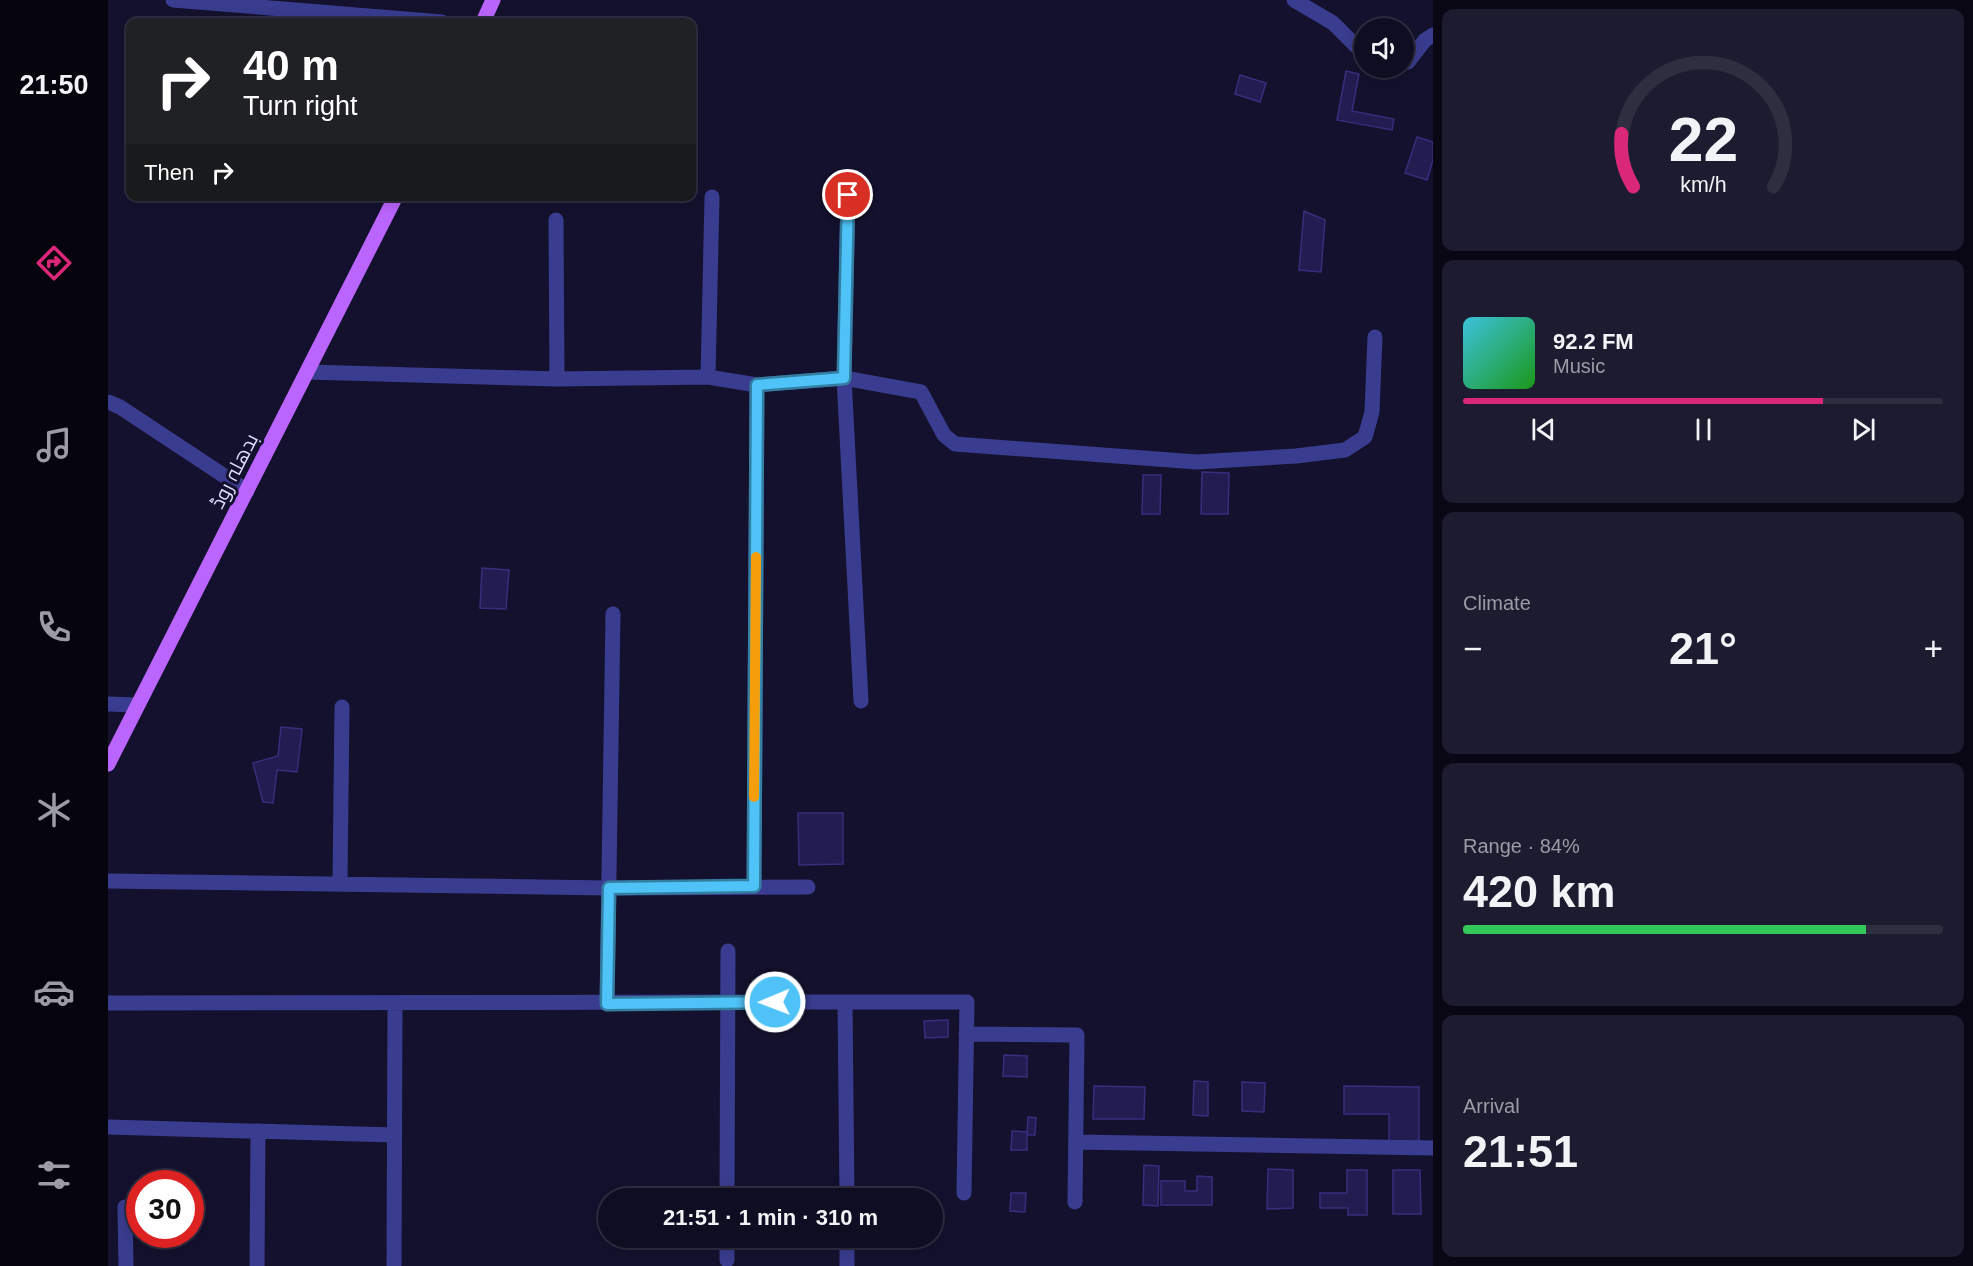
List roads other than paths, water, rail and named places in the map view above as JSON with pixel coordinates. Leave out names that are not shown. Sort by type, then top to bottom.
[{"type":"main road","points":[[485,18],[493,0]]},
{"type":"main road","name":"بدھلہ روڈ","points":[[108,764],[394,201]]},
{"type":"street","points":[[173,0],[393,18]]},
{"type":"street","points":[[1294,0],[1333,23],[1354,44]]},
{"type":"street","points":[[1414,54],[1425,40],[1433,35]]},
{"type":"street","points":[[848,195],[844,378],[861,701]]},
{"type":"street","points":[[708,377],[712,197]]},
{"type":"street","points":[[556,220],[556,379]]},
{"type":"street","points":[[308,372],[556,379],[708,377],[757,385],[844,378],[921,392],[944,435],[955,444],[1197,462],[1296,456],[1345,450],[1365,438],[1372,412],[1375,337]]},
{"type":"street","points":[[754,886],[757,385]]},
{"type":"street","points":[[108,402],[120,407],[247,491]]},
{"type":"street","points":[[607,1004],[613,614]]},
{"type":"street","points":[[108,704],[136,705]]},
{"type":"street","points":[[340,883],[342,707]]},
{"type":"street","points":[[108,881],[609,888],[808,887]]},
{"type":"street","points":[[727,1188],[728,951]]},
{"type":"street","points":[[845,1002],[847,1188]]},
{"type":"street","points":[[108,1003],[967,1002],[964,1193]]},
{"type":"street","points":[[394,1266],[395,1004]]},
{"type":"street","points":[[966,1034],[1077,1035],[1075,1202]]},
{"type":"street","points":[[108,1126],[394,1135]]},
{"type":"street","points":[[257,1266],[258,1131]]},
{"type":"street","points":[[1076,1142],[1433,1148]]},
{"type":"street","points":[[125,1207],[126,1266]]},
{"type":"street","points":[[726,1260],[727,1248]]},
{"type":"street","points":[[847,1248],[847,1266]]}]
